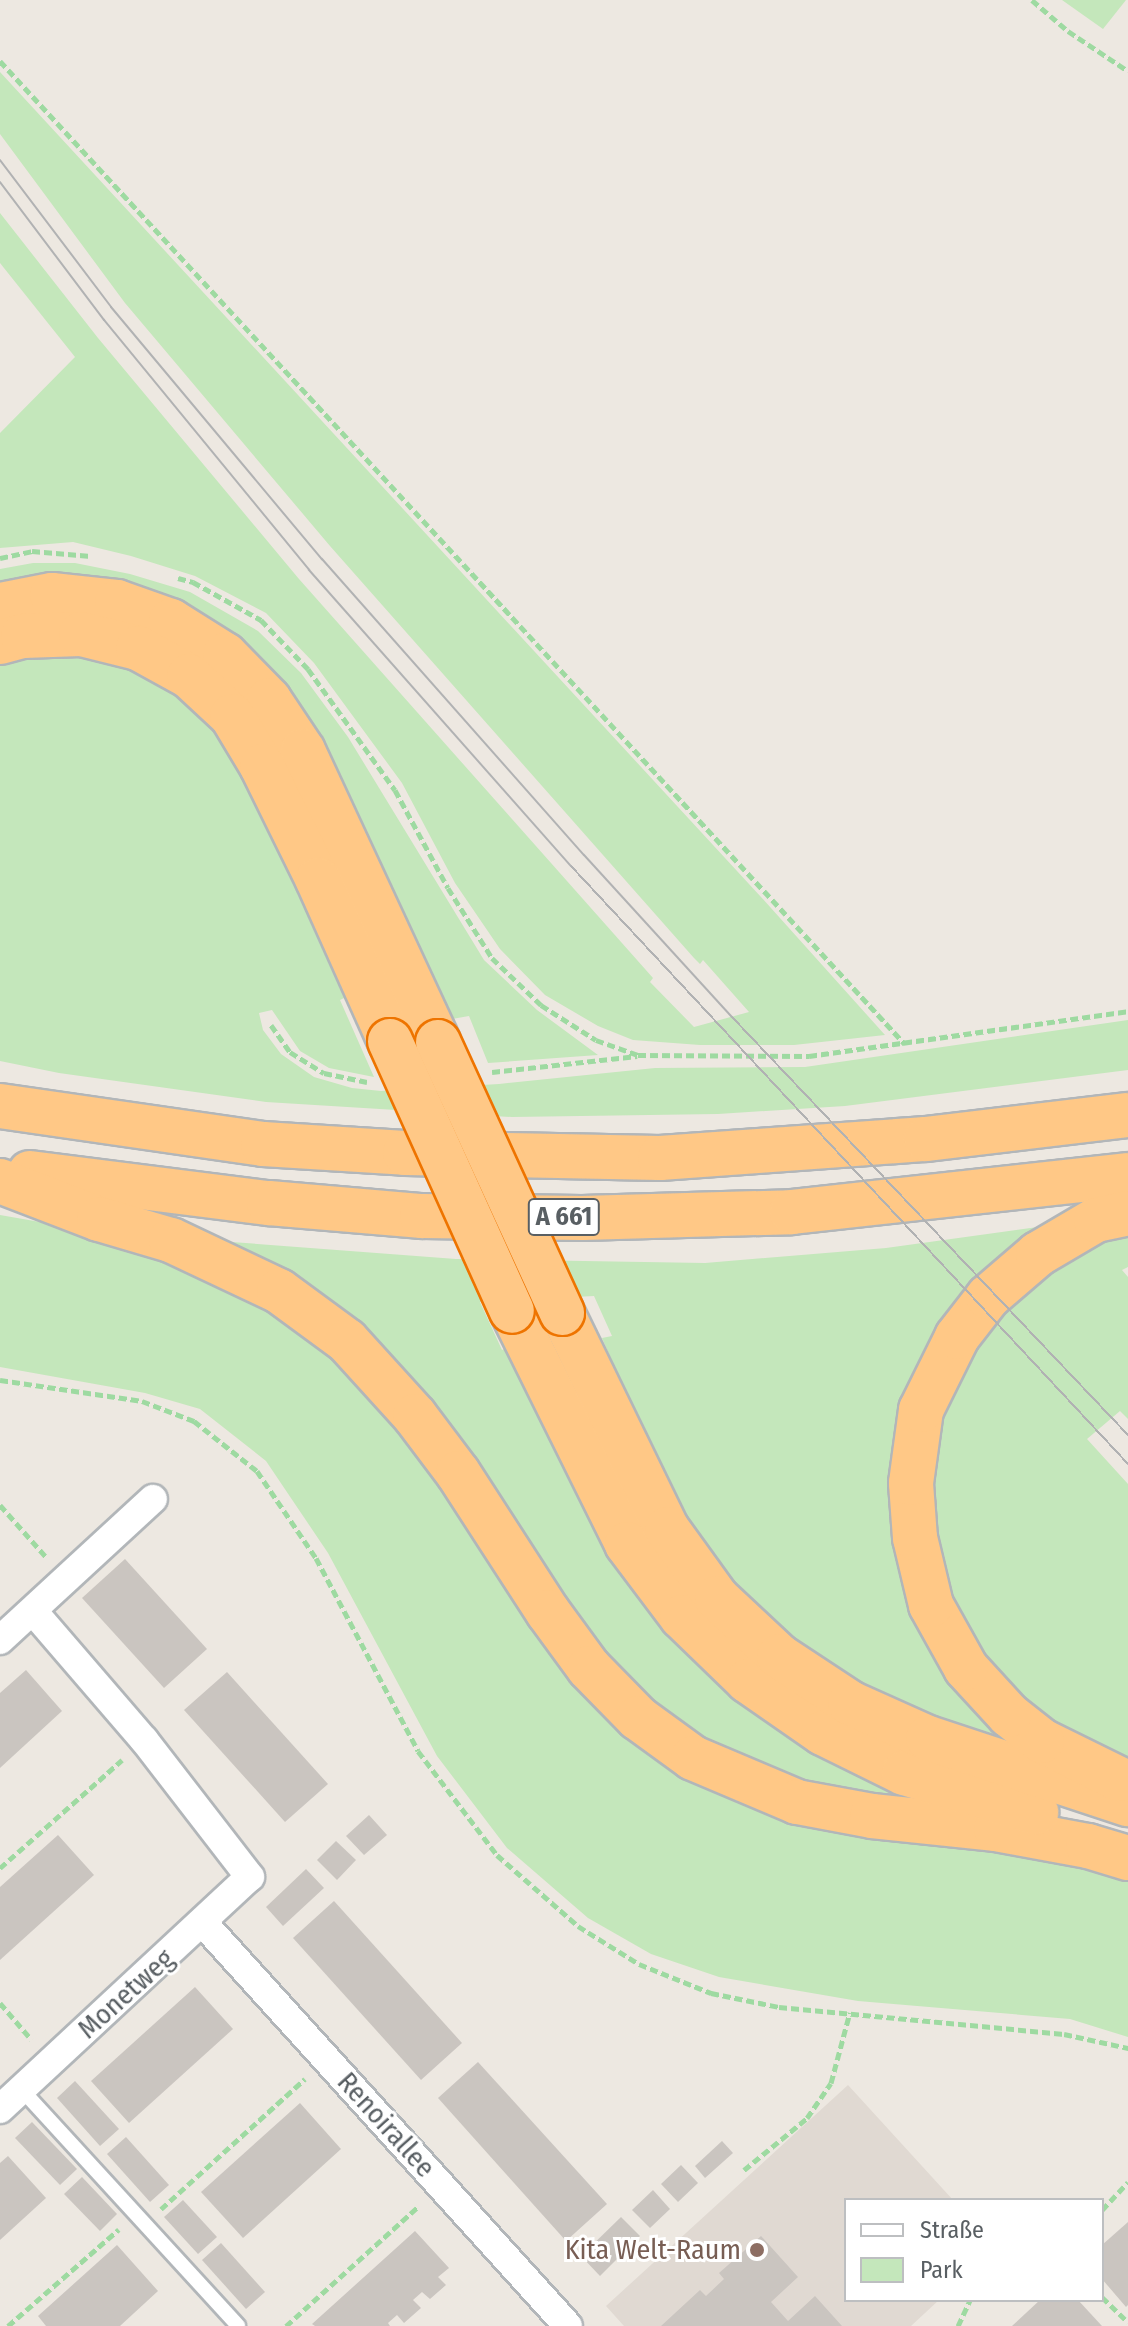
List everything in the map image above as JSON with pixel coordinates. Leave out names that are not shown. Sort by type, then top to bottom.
[{"type":"highway","points":[[0,605],[52,595],[117,602],[171,621],[225,655],[269,700],[303,751],[562,1313],[667,1529],[717,1598],[779,1656],[850,1703],[928,1738],[1128,1804]]},
{"type":"highway","points":[[0,642],[23,636],[81,634],[138,648],[189,676],[232,716],[262,766],[311,866],[512,1311],[627,1544],[682,1617],[748,1681],[823,1733],[904,1773],[1128,1840]]},
{"type":"highway","points":[[0,1078],[127,1127]]},
{"type":"highway","name":"A 661","points":[[0,1106],[127,1127],[263,1144],[389,1152],[660,1158],[926,1139],[1128,1115]]},
{"type":"highway","name":"A 661","points":[[0,1169],[122,1187],[299,1206],[422,1216],[582,1218],[792,1212],[1128,1175]]},
{"type":"highway","points":[[0,1181],[99,1219],[185,1246],[279,1291],[347,1341],[415,1416],[458,1473],[548,1612],[589,1668],[638,1718],[693,1758],[797,1802],[872,1816],[996,1829],[1088,1846],[1128,1858]]},
{"type":"highway","points":[[1128,1213],[1096,1220],[1038,1254],[988,1297],[957,1337],[921,1410],[911,1483],[915,1538],[931,1605],[966,1668],[1009,1715],[1042,1741],[1128,1784]]},
{"type":"street","points":[[0,1640],[34,1612],[153,1499]]},
{"type":"street","points":[[34,1612],[144,1740]]},
{"type":"street","name":"Monetweg","points":[[0,2109],[204,1924],[250,1877],[144,1740]]},
{"type":"street","name":"Renoirallee","points":[[204,1924],[568,2326]]},
{"type":"lane","points":[[22,2090],[238,2326]]},
{"type":"path","points":[[1032,0],[1068,31],[1128,71]]},
{"type":"path","points":[[0,61],[906,1044]]},
{"type":"path","points":[[0,558],[32,551],[73,552],[103,559]]},
{"type":"path","points":[[163,574],[193,582],[261,620],[308,669],[395,790],[448,888],[492,958],[541,1005],[596,1040],[638,1055],[809,1056],[1128,1011]]},
{"type":"path","points":[[0,1380],[142,1401],[194,1421],[257,1471],[316,1558],[418,1751],[497,1855],[578,1926],[639,1964],[711,1993],[779,2007],[1064,2034],[1128,2048]]},
{"type":"path","points":[[0,1505],[67,1581]]},
{"type":"path","points":[[0,1868],[144,1740]]},
{"type":"path","points":[[0,2003],[51,2061]]},
{"type":"path","points":[[744,2170],[807,2118],[831,2083],[850,2012]]},
{"type":"path","points":[[8,2326],[327,2060]]},
{"type":"path","points":[[1104,2208],[1128,2182]]},
{"type":"path","points":[[286,2326],[441,2186]]},
{"type":"path","points":[[1104,2299],[1128,2322]]},
{"type":"path","points":[[958,2326],[969,2302]]},
{"type":"path","points":[[18,2317],[25,2326]]},
{"type":"path","points":[[296,2318],[303,2326]]},
{"type":"shaded area","name":"Kita Welt-Raum","points":[[848,2085],[951,2198],[844,2198],[844,2302],[937,2302],[911,2326],[624,2326],[606,2306]]},
{"type":"green space","points":[[1062,0],[1126,0],[1103,29]]},
{"type":"green space","points":[[0,72],[885,1035],[794,1045],[700,1045],[633,1040],[598,1026],[545,995],[500,949],[455,883],[402,783],[314,663],[266,613],[195,576],[131,556],[73,542],[0,548],[0,433],[75,357],[0,263],[0,213],[98,338],[299,579],[653,978],[650,982],[694,1027],[749,1012],[703,960],[700,964],[694,958],[330,546],[125,303],[0,134]]},
{"type":"green space","points":[[33,563],[75,563],[130,574],[190,592],[258,631],[301,673],[348,737],[484,960],[537,1010],[598,1055],[488,1063],[469,1016],[452,1019],[372,869],[317,750],[0,593],[0,569]]},
{"type":"green space","points":[[54,648],[149,667],[237,737],[354,993],[340,1000],[374,1077],[329,1068],[300,1051],[272,1010],[259,1013],[263,1030],[281,1054],[314,1077],[352,1088],[381,1091],[499,1084],[655,1068],[805,1067],[1128,1020],[1128,1070],[845,1106],[718,1114],[512,1117],[266,1102],[59,1073],[0,1061],[0,657]]},
{"type":"green space","points":[[0,1215],[103,1233],[213,1272],[339,1357],[686,1772],[1128,1868],[1128,2037],[1070,2019],[858,2001],[719,1977],[651,1954],[588,1918],[507,1848],[437,1756],[328,1553],[266,1461],[200,1409],[145,1393],[0,1367]]},
{"type":"green space","points":[[1128,1225],[1128,1267],[1122,1270],[1128,1277],[1128,1419],[1120,1411],[1087,1439],[1128,1484],[1128,1768],[1018,1703],[944,1600],[928,1534],[938,1415],[967,1348],[1045,1263]]},
{"type":"green space","points":[[1045,1226],[896,1482],[1020,1750],[931,1725],[797,1653],[704,1553],[649,1447],[602,1338],[612,1336],[594,1296],[480,1302],[502,1350],[513,1345],[898,1783],[925,1807],[804,1789],[699,1745],[599,1664],[470,1469],[218,1241],[456,1259],[705,1263],[886,1248]]},
{"type":"building","points":[[125,1559],[207,1649],[164,1688],[82,1598]]},
{"type":"building","points":[[26,1670],[62,1711],[0,1768],[0,1693]]},
{"type":"building","points":[[227,1672],[328,1784],[285,1822],[184,1710]]},
{"type":"building","points":[[369,1815],[387,1835],[364,1855],[346,1836]]},
{"type":"building","points":[[58,1835],[94,1875],[0,1960],[0,1887]]},
{"type":"building","points":[[336,1841],[356,1860],[337,1880],[317,1860]]},
{"type":"building","points":[[306,1869],[324,1888],[283,1926],[266,1907]]},
{"type":"building","points":[[334,1901],[462,2043],[421,2080],[293,1938]]},
{"type":"building","points":[[195,1987],[233,2029],[129,2123],[91,2081]]},
{"type":"building","points":[[478,2062],[607,2204],[566,2241],[438,2098]]},
{"type":"building","points":[[75,2081],[119,2129],[100,2146],[57,2098]]},
{"type":"building","points":[[300,2103],[341,2149],[243,2238],[201,2192]]},
{"type":"building","points":[[32,2122],[77,2169],[60,2185],[15,2138]]},
{"type":"building","points":[[126,2137],[169,2185],[150,2202],[107,2154]]},
{"type":"building","points":[[722,2141],[733,2153],[705,2178],[695,2166]]},
{"type":"building","points":[[8,2156],[46,2198],[0,2240],[0,2163]]},
{"type":"building","points":[[681,2165],[698,2183],[678,2202],[661,2184]]},
{"type":"building","points":[[82,2177],[117,2214],[100,2231],[64,2194]]},
{"type":"building","points":[[653,2190],[670,2209],[650,2228],[632,2210]]},
{"type":"building","points":[[183,2200],[217,2237],[198,2254],[164,2217]]},
{"type":"building","points":[[621,2217],[640,2236],[600,2276],[581,2256]]},
{"type":"building","points":[[1128,2222],[1126,2307],[1104,2281],[1104,2243]]},
{"type":"building","points":[[415,2231],[449,2268],[438,2277],[446,2285],[430,2299],[422,2292],[413,2300],[421,2308],[404,2323],[397,2315],[388,2323],[390,2326],[312,2324]]},
{"type":"building","points":[[761,2236],[798,2277],[771,2302],[788,2321],[815,2296],[842,2326],[661,2326],[700,2290],[706,2296],[724,2279],[719,2273]]},
{"type":"building","points":[[221,2243],[265,2292],[246,2309],[202,2260]]},
{"type":"building","points":[[117,2245],[158,2291],[120,2326],[46,2326],[38,2316]]},
{"type":"building","points":[[1038,2302],[1080,2302],[1102,2326],[1012,2326]]},
{"type":"tram line","points":[[0,160],[111,307],[322,559],[732,1017],[1128,1435]]},
{"type":"tram line","points":[[0,182],[104,320],[309,570],[571,866],[1128,1464]]},
{"type":"place","name":"Kita Welt-Raum","points":[[757,2250]]}]
